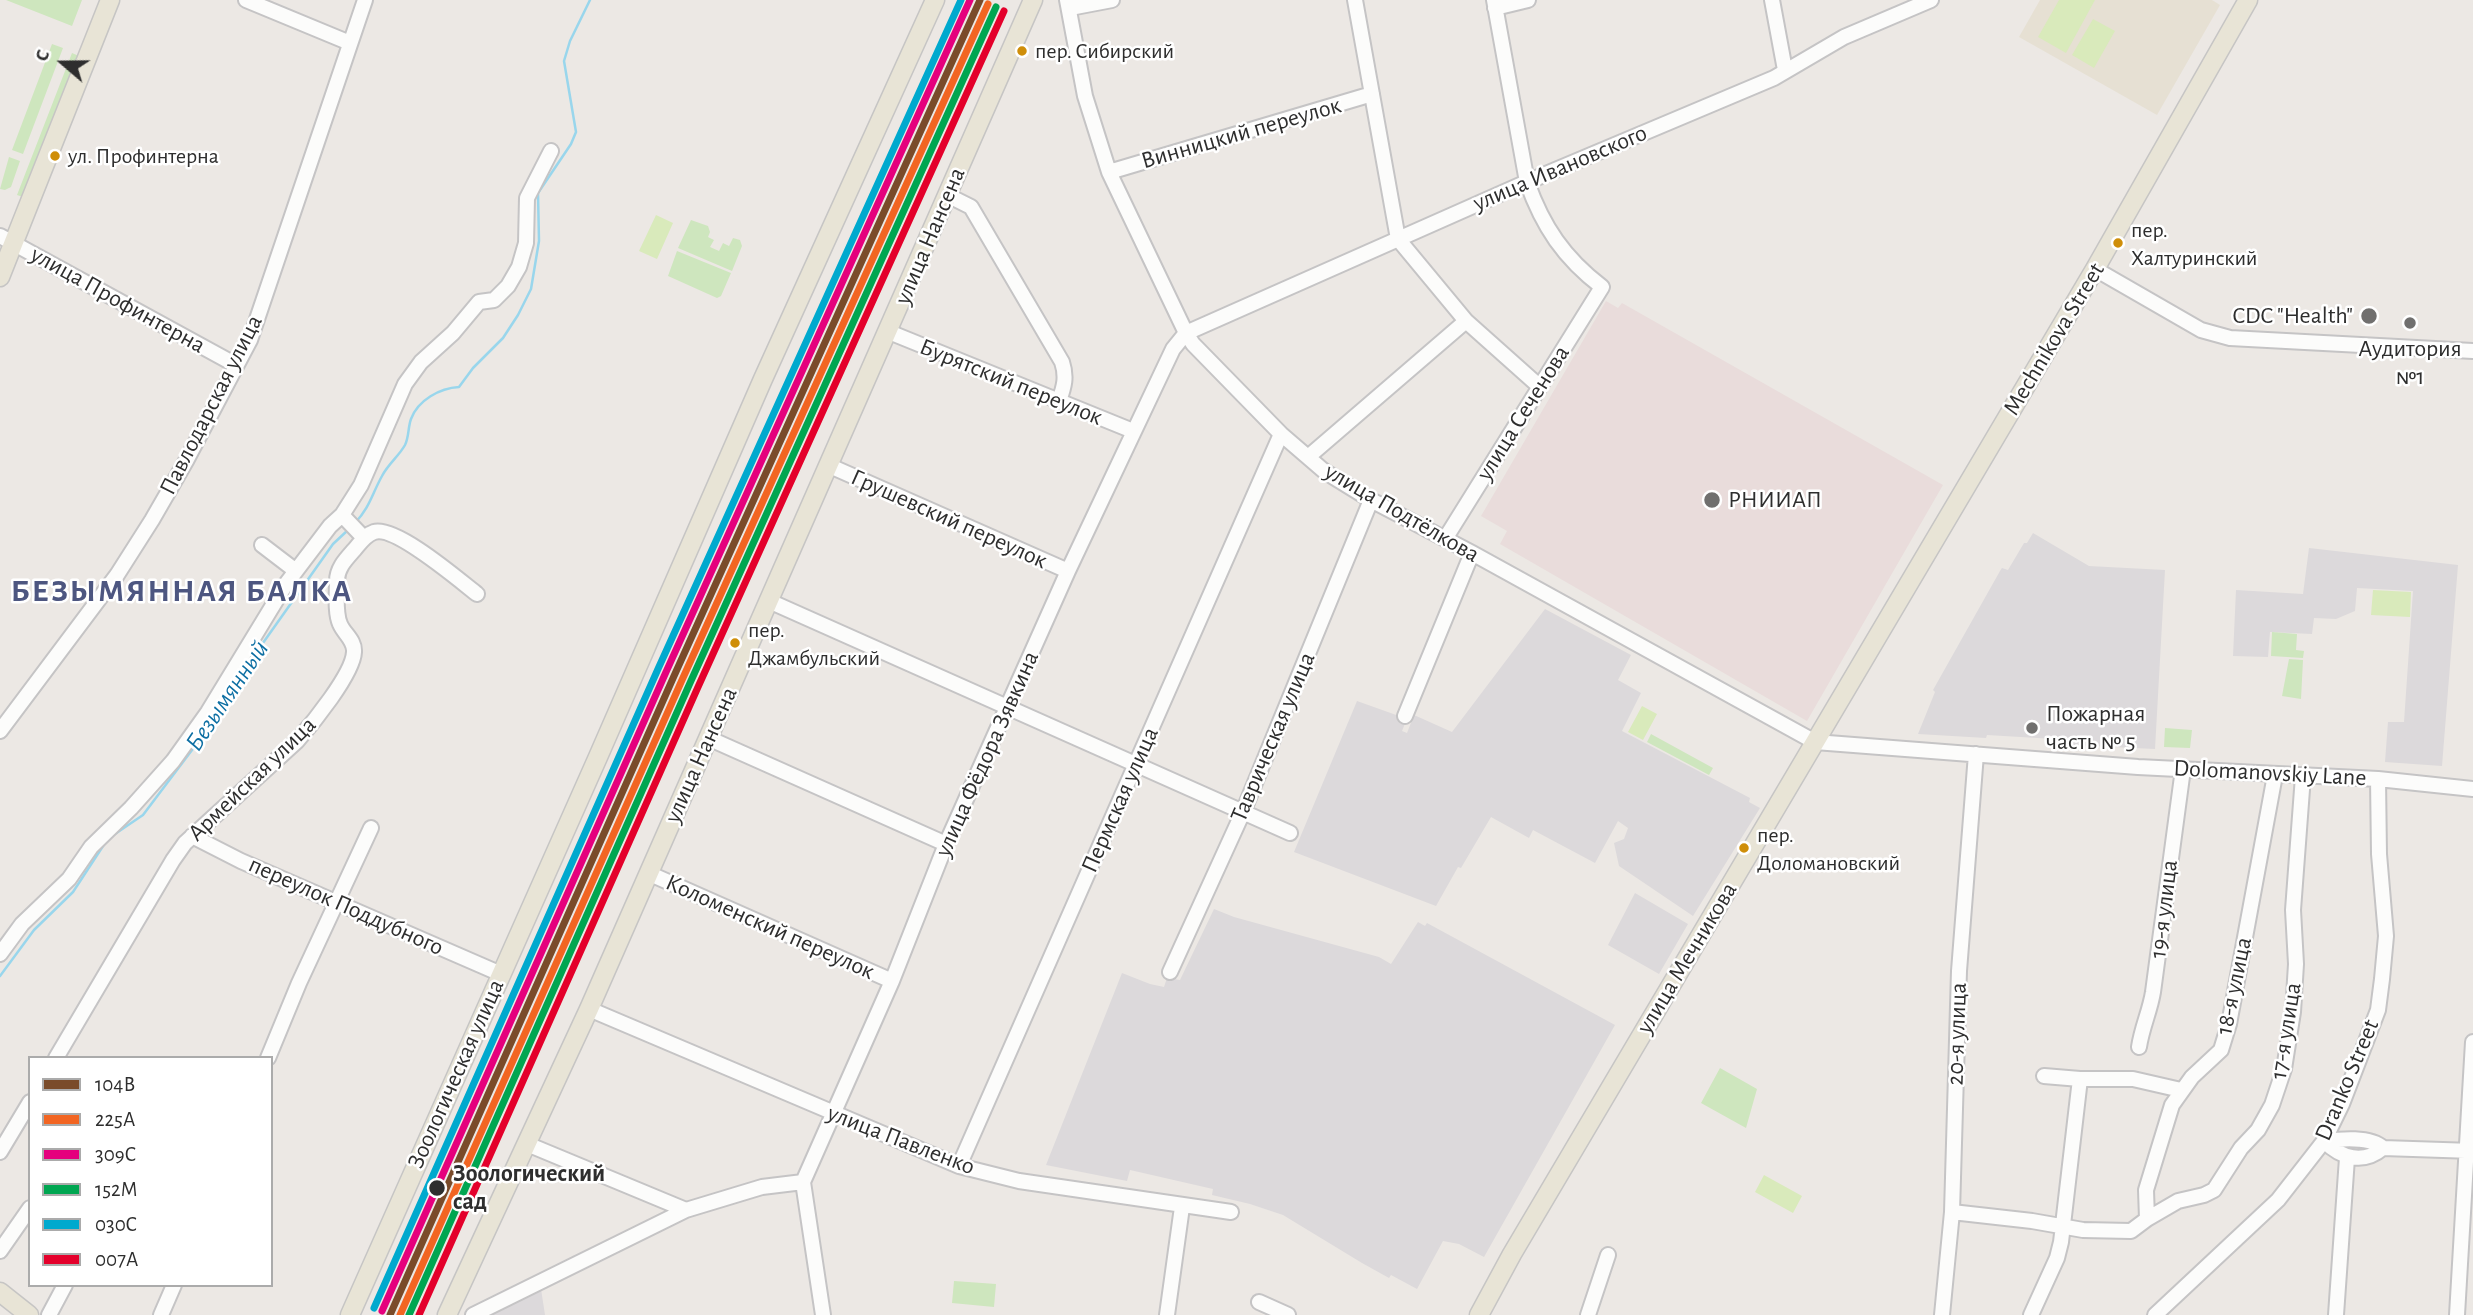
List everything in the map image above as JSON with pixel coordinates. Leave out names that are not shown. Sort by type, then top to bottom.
[{"type":"main road","points":[[0,277],[7,240],[110,0]]},
{"type":"main road","name":"Зоологическая улица","points":[[349,1315],[763,379],[935,0]]},
{"type":"main road","name":"улица Нансена","points":[[447,1315],[589,1009],[1033,0]]},
{"type":"main road","name":"Mechnikova Street","points":[[2095,270],[2248,0]]},
{"type":"main road","name":"улица Мечникова","points":[[1479,1315],[1512,1254],[2095,270]]},
{"type":"main road","points":[[0,1292],[29,1315]]},
{"type":"street","points":[[246,0],[351,43]]},
{"type":"street","name":"Павлодарская улица","points":[[0,731],[117,575],[186,461],[250,340],[365,0]]},
{"type":"street","points":[[1069,4],[1112,0]]},
{"type":"street","points":[[1355,0],[1398,239],[1466,321],[1539,387]]},
{"type":"street","points":[[1527,182],[1494,4],[1528,0]]},
{"type":"street","points":[[1772,0],[1785,70]]},
{"type":"street","name":"улица Ивановского","points":[[1186,333],[1527,182],[1774,78],[1844,37],[1931,0]]},
{"type":"street","name":"улица Подтёлкова","points":[[1069,4],[1085,96],[1109,172],[1186,333],[1193,344],[1281,434],[1324,471],[1371,500],[1815,742]]},
{"type":"street","name":"Винницкий переулок","points":[[1109,172],[1372,94]]},
{"type":"street","points":[[0,954],[22,924],[69,879],[91,847],[173,761],[208,712],[296,571],[330,526],[342,515],[361,485],[405,384],[421,362],[453,332],[479,302],[494,300],[508,286],[519,267],[526,243],[527,198],[551,151]]},
{"type":"street","name":"улица Сеченова","points":[[1445,539],[1602,287],[1579,270],[1558,245],[1544,222],[1527,182]]},
{"type":"street","points":[[947,195],[971,207],[1062,362],[1066,372],[1059,401]]},
{"type":"street","name":"улица Профинтерна","points":[[7,240],[236,365]]},
{"type":"street","points":[[2095,270],[2201,330],[2230,338],[2473,351]]},
{"type":"street","points":[[1308,457],[1466,321]]},
{"type":"street","name":"Бурятский переулок","points":[[889,332],[1133,432]]},
{"type":"street","name":"улица Фёдора Зявкина","points":[[803,1182],[892,981],[946,844],[1068,571],[1173,349],[1186,333]]},
{"type":"street","name":"Пермская улица","points":[[958,1166],[1281,434]]},
{"type":"street","name":"Грушевский переулок","points":[[830,466],[1068,571]]},
{"type":"street","name":"Таврическая улица","points":[[1170,972],[1243,813],[1371,500]]},
{"type":"street","points":[[342,515],[360,535],[389,532],[477,594]]},
{"type":"street","name":"Армейская улица","points":[[57,1056],[173,860],[192,836],[297,741],[313,723],[351,667],[353,643],[339,623],[337,575],[360,535]]},
{"type":"street","points":[[262,545],[296,571]]},
{"type":"street","points":[[1405,716],[1472,553]]},
{"type":"street","points":[[769,601],[1290,833]]},
{"type":"street","points":[[708,738],[946,844]]},
{"type":"street","name":"Dolomanovskiy Lane","points":[[1815,742],[2274,775],[2378,779],[2473,789]]},
{"type":"street","name":"20-я улица","points":[[1942,1315],[1952,1212],[1959,971],[1976,754]]},
{"type":"street","name":"19-я улица","points":[[2139,1047],[2143,1026],[2149,1017],[2153,992],[2183,769]]},
{"type":"street","name":"18-я улица","points":[[2147,1219],[2146,1190],[2172,1105],[2181,1090],[2221,1050],[2229,1024],[2274,775]]},
{"type":"street","name":"17-я улица","points":[[1952,1212],[2101,1231],[2131,1231],[2178,1201],[2214,1190],[2241,1148],[2258,1130],[2280,1084],[2293,1012],[2296,964],[2293,910],[2303,776]]},
{"type":"street","name":"Dranko Street","points":[[2155,1315],[2278,1200],[2324,1141],[2342,1104],[2378,1010],[2382,979],[2386,936],[2379,854],[2378,779]]},
{"type":"street","points":[[269,1056],[299,983],[371,828]]},
{"type":"street","name":"переулок Поддубного","points":[[192,836],[336,903],[501,974]]},
{"type":"street","name":"Коломенский переулок","points":[[648,873],[892,981]]},
{"type":"street","name":"улица Павленко","points":[[589,1009],[958,1166],[1019,1181],[1182,1207],[1231,1212]]},
{"type":"street","points":[[2456,1315],[2469,1151],[2473,1042]]},
{"type":"street","points":[[2044,1076],[2133,1079],[2181,1090]]},
{"type":"street","points":[[2031,1315],[2057,1258],[2080,1079]]},
{"type":"street","points":[[0,1152],[28,1105]]},
{"type":"street","points":[[2324,1141],[2347,1158],[2361,1158],[2378,1153],[2383,1148]]},
{"type":"street","points":[[2324,1141],[2368,1141],[2380,1144],[2383,1148],[2469,1151]]},
{"type":"street","points":[[527,1144],[686,1210]]},
{"type":"street","points":[[2336,1315],[2347,1158]]},
{"type":"street","points":[[473,1315],[686,1210],[762,1187],[803,1182],[823,1315]]},
{"type":"street","points":[[1167,1315],[1182,1207]]},
{"type":"street","points":[[0,1251],[28,1211]]},
{"type":"street","points":[[1588,1315],[1608,1255]]},
{"type":"street","points":[[49,1315],[64,1287]]},
{"type":"street","points":[[161,1315],[173,1287]]},
{"type":"street","points":[[1259,1302],[1288,1315]]},
{"type":"shaded area","points":[[2040,0],[2212,0],[2220,5],[2157,115],[2019,37]]},
{"type":"shaded area","name":"РНИИАП","points":[[1606,301],[1618,308],[1622,303],[1943,485],[1807,721],[1500,544],[1507,531],[1481,516]]},
{"type":"shaded area","points":[[2033,533],[2089,566],[2165,570],[2155,749],[2071,745],[2071,740],[1918,734],[1935,692],[1933,690],[2000,571],[2002,568],[2008,570]]},
{"type":"shaded area","points":[[2309,548],[2458,565],[2442,766],[2385,762],[2388,722],[2404,722],[2413,591],[2357,588],[2355,611],[2336,619],[2314,618],[2312,634],[2270,632],[2268,657],[2233,656],[2236,590],[2303,594]]},
{"type":"shaded area","points":[[1545,609],[1631,655],[1618,680],[1641,693],[1622,731],[1750,798],[1749,802],[1760,808],[1693,916],[1619,866],[1614,843],[1624,839],[1628,828],[1618,821],[1595,863],[1533,830],[1529,838],[1491,817],[1436,906],[1294,852],[1357,701],[1399,716],[1406,721],[1402,731],[1407,733],[1414,715],[1452,732]]},
{"type":"shaded area","points":[[1635,893],[1688,924],[1659,974],[1608,945]]},
{"type":"shaded area","points":[[1214,909],[1379,957],[1391,964],[1418,922],[1425,926],[1427,923],[1615,1025],[1484,1257],[1459,1244],[1443,1241],[1417,1289],[1391,1275],[1389,1278],[1283,1215],[1212,1195],[1213,1189],[1130,1170],[1127,1181],[1046,1165],[1122,973],[1164,987],[1167,978],[1180,980]]},
{"type":"shaded area","points":[[541,1289],[545,1315],[490,1315]]},
{"type":"green space","points":[[6,0],[82,0],[72,26]]},
{"type":"green space","points":[[2059,0],[2095,0],[2066,53],[2038,37]]},
{"type":"green space","points":[[2093,19],[2115,31],[2094,68],[2072,55]]},
{"type":"green space","points":[[52,44],[63,48],[23,154],[12,150]]},
{"type":"green space","points":[[72,53],[79,56],[26,198],[17,195]]},
{"type":"green space","points":[[9,157],[20,161],[11,187],[0,189]]},
{"type":"green space","points":[[656,215],[673,223],[657,259],[639,251]]},
{"type":"green space","points":[[691,220],[708,226],[708,237],[714,240],[710,247],[719,251],[723,243],[729,246],[733,238],[740,240],[742,246],[732,271],[678,248]]},
{"type":"green space","points":[[677,251],[731,273],[721,296],[717,298],[668,276]]},
{"type":"green space","points":[[2373,590],[2411,592],[2410,617],[2371,615]]},
{"type":"green space","points":[[2272,632],[2297,634],[2296,650],[2304,651],[2303,658],[2271,656]]},
{"type":"green space","points":[[2289,659],[2303,660],[2301,699],[2282,696]]},
{"type":"green space","points":[[1642,706],[1657,714],[1643,740],[1628,732]]},
{"type":"green space","points":[[2165,728],[2192,730],[2190,748],[2164,747]]},
{"type":"green space","points":[[1651,734],[1713,768],[1709,775],[1647,742]]},
{"type":"green space","points":[[1720,1068],[1757,1089],[1746,1128],[1701,1103]]},
{"type":"green space","points":[[1764,1175],[1802,1196],[1793,1213],[1755,1192]]},
{"type":"green space","points":[[954,1281],[996,1284],[994,1307],[952,1303]]},
{"type":"waterway","name":"Безымянный","points":[[355,523],[384,472],[405,445],[414,412],[424,401],[437,393],[459,387],[473,368],[503,338],[531,289],[539,241],[538,193],[571,144],[576,132],[564,61],[570,41],[590,0]]},
{"type":"waterway","name":"Безымянный","points":[[109,838],[143,815],[241,685],[258,650],[333,544],[348,530]]},
{"type":"waterway","name":"Безымянный","points":[[0,976],[34,930],[73,892],[105,843]]},
{"type":"transit line","name":"030C","points":[[374,1308],[658,669],[961,0]]},
{"type":"transit line","name":"309С","points":[[382,1311],[666,672],[970,0]]},
{"type":"transit line","name":"104В","points":[[390,1315],[674,676],[980,0]]},
{"type":"transit line","name":"225А","points":[[400,1315],[682,680],[988,4]]},
{"type":"transit line","name":"152М","points":[[409,1315],[690,683],[996,7]]},
{"type":"transit line","name":"007А","points":[[419,1315],[698,687],[1004,11]]},
{"type":"place","name":"пер. Сибирский","points":[[1022,51]]},
{"type":"place","name":"ул. Профинтерна","points":[[55,156]]},
{"type":"place","name":"пер. Халтуринский","points":[[2118,243]]},
{"type":"place","name":"CDC \"Health\"","points":[[2369,316]]},
{"type":"place","name":"Аудитория №1","points":[[2410,323]]},
{"type":"place","name":"РНИИАП","points":[[1712,500]]},
{"type":"place","name":"пер. Джамбульский","points":[[735,643]]},
{"type":"place","name":"Пожарная часть № 5","points":[[2032,728]]},
{"type":"place","name":"пер. Доломановский","points":[[1744,848]]},
{"type":"place","name":"Зоологический сад","points":[[437,1188]]},
{"type":"district","name":"БЕЗЫМЯННАЯ БАЛКА","points":[[182,591]]}]
